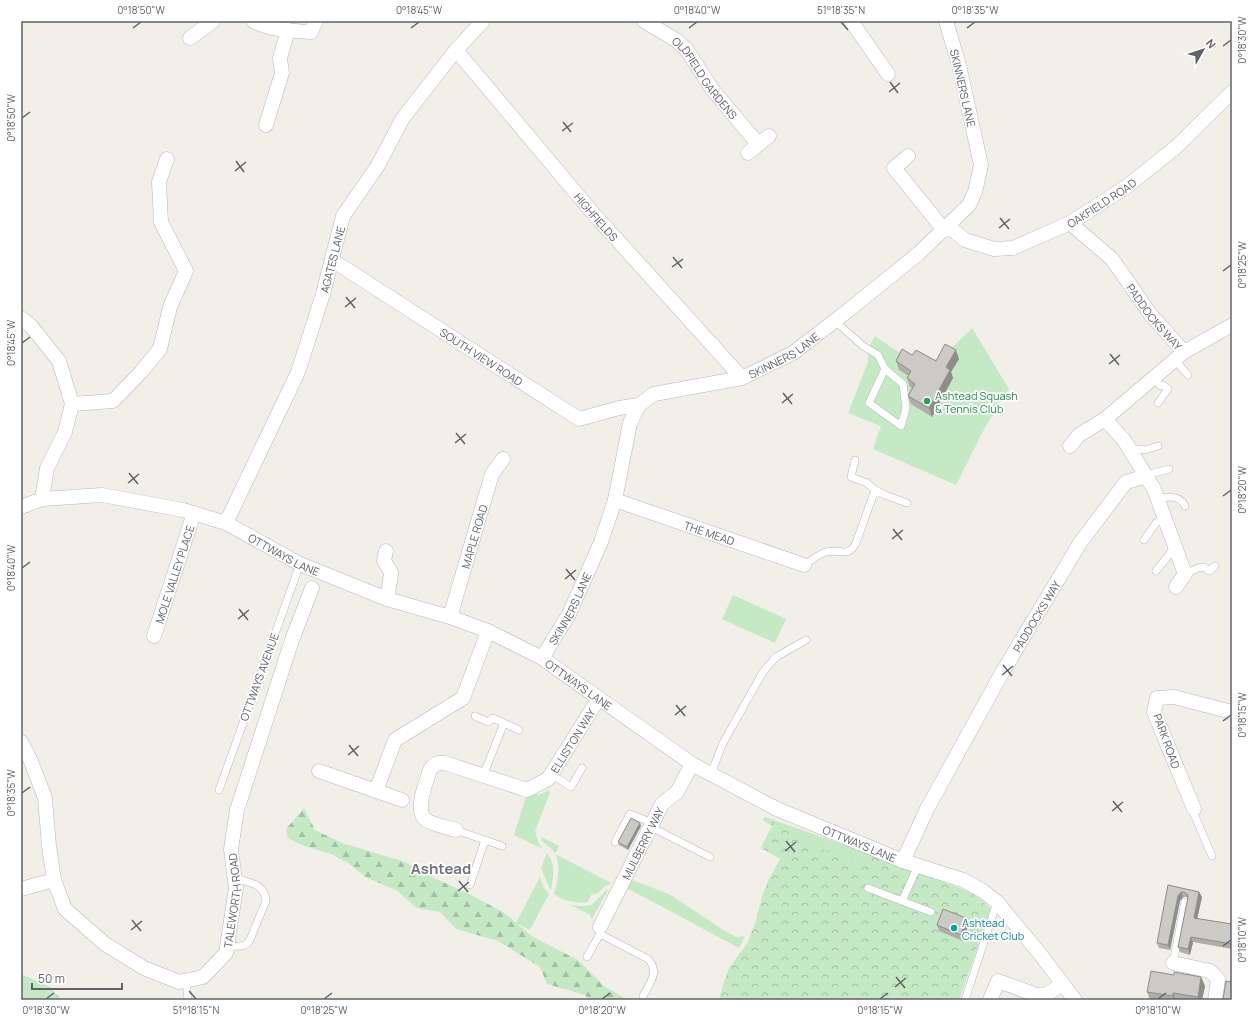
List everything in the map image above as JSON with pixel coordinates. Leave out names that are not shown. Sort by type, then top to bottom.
[{"type":"street","points":[[190,38],[213,21]]},
{"type":"street","points":[[253,21],[259,24],[288,30],[310,32],[316,21]]},
{"type":"street","name":"AGATES LANE","points":[[226,523],[298,372],[332,260],[343,216],[377,167],[403,118],[456,50],[483,21]]},
{"type":"street","name":"OLDFIELD GARDENS","points":[[644,21],[676,40],[686,50],[712,89],[758,144]]},
{"type":"street","points":[[851,21],[888,74]]},
{"type":"street","name":"SKINNERS LANE","points":[[542,658],[569,614],[601,542],[615,500],[630,423],[639,406],[654,394],[742,378],[793,353],[919,253],[969,205],[975,192],[981,165],[959,65],[946,21]]},
{"type":"street","points":[[266,125],[282,73],[280,58],[288,30]]},
{"type":"street","name":"HIGHFIELDS","points":[[456,50],[592,212],[742,378]]},
{"type":"street","name":"OAKFIELD ROAD","points":[[908,156],[894,168],[946,228],[965,240],[994,249],[1012,248],[1070,223],[1126,187],[1169,153],[1232,92]]},
{"type":"street","points":[[72,404],[113,401],[141,372],[160,349],[170,307],[186,270],[161,222],[159,182],[166,159]]},
{"type":"street","name":"PADDOCKS WAY","points":[[1070,223],[1112,259],[1180,356],[1105,419],[1079,435],[1070,446]]},
{"type":"street","name":"SOUTH VIEW ROAD","points":[[332,260],[578,419],[619,408],[639,406]]},
{"type":"street","points":[[21,318],[31,326],[59,361],[72,404],[65,432],[47,468],[42,499]]},
{"type":"street","points":[[1180,356],[1232,326]]},
{"type":"street","points":[[1105,419],[1124,440],[1147,475],[1154,489],[1185,574],[1176,587]]},
{"type":"street","name":"MAPLE ROAD","points":[[450,617],[492,474],[503,459]]},
{"type":"street","name":"PADDOCKS WAY","points":[[903,861],[927,809],[1003,671],[1080,543],[1126,482],[1147,475]]},
{"type":"street","name":"OTTWAYS LANE","points":[[21,507],[42,499],[102,495],[183,510],[226,523],[300,564],[387,599],[450,617],[488,631],[542,658],[692,764],[777,809],[903,861],[963,880],[984,891],[997,902],[1075,1000]]},
{"type":"street","name":"THE MEAD","points":[[615,500],[804,565]]},
{"type":"street","name":"MOLE VALLEY PLACE","points":[[154,636],[194,513]]},
{"type":"street","points":[[386,551],[384,561],[391,572],[387,599]]},
{"type":"street","name":"TALEWORTH ROAD","points":[[21,742],[30,759],[45,798],[49,846],[54,880],[66,909],[105,944],[144,968],[179,982],[203,977],[226,953],[236,888],[231,849],[237,810],[292,640],[312,588]]},
{"type":"street","points":[[376,791],[395,740],[463,698],[488,631]]},
{"type":"street","name":"PARK ROAD","points":[[1194,810],[1154,712],[1157,698],[1174,697],[1232,712]]},
{"type":"street","name":"ELLISTON WAY","points":[[456,830],[426,820],[421,812],[420,803],[430,770],[433,766],[440,762],[527,790],[548,780],[599,698]]},
{"type":"street","name":"MULBERRY WAY","points":[[600,930],[662,804],[676,792],[692,764]]},
{"type":"street","points":[[319,771],[402,800]]},
{"type":"street","points":[[21,889],[54,880]]},
{"type":"street","points":[[1173,963],[1210,971],[1218,979],[1215,1000]]},
{"type":"street","points":[[990,1000],[998,981],[1037,995],[1047,994],[1063,984]]},
{"type":"lane","points":[[835,321],[863,346],[878,355],[885,369],[903,384],[906,408],[901,426],[870,403],[885,369]]},
{"type":"lane","points":[[1180,356],[1188,375]]},
{"type":"lane","points":[[1153,378],[1161,386],[1164,385],[1168,389],[1158,403]]},
{"type":"lane","points":[[1133,453],[1139,449],[1145,450],[1158,446]]},
{"type":"lane","points":[[855,460],[851,477],[867,482],[875,490],[907,503]]},
{"type":"lane","points":[[1147,475],[1169,469]]},
{"type":"lane","points":[[804,565],[820,554],[828,551],[846,552],[852,550],[856,543],[875,490]]},
{"type":"lane","points":[[1158,499],[1167,496],[1174,496],[1185,504],[1185,506]]},
{"type":"lane","points":[[1144,540],[1156,523],[1165,519]]},
{"type":"lane","points":[[1156,571],[1175,547]]},
{"type":"lane","name":"OTTWAYS AVENUE","points":[[219,790],[300,564]]},
{"type":"lane","points":[[1185,574],[1204,567],[1209,571],[1215,566]]},
{"type":"lane","points":[[713,775],[714,766],[723,743],[763,672],[776,657],[806,640]]},
{"type":"lane","points":[[475,716],[488,722],[493,718],[520,730]]},
{"type":"lane","points":[[483,776],[504,723]]},
{"type":"lane","points":[[551,774],[571,787],[582,768]]},
{"type":"lane","points":[[1194,810],[1194,814],[1212,856]]},
{"type":"lane","points":[[614,842],[630,814],[710,857]]},
{"type":"lane","points":[[456,830],[502,846]]},
{"type":"lane","points":[[470,885],[485,840]]},
{"type":"lane","points":[[902,901],[918,866]]},
{"type":"lane","points":[[227,946],[241,946],[246,945],[249,942],[266,901],[262,889],[256,885],[235,878]]},
{"type":"lane","points":[[868,888],[931,912]]},
{"type":"lane","points":[[965,1000],[997,902]]},
{"type":"lane","points":[[1173,963],[1185,902]]},
{"type":"lane","points":[[587,957],[600,930],[648,959],[653,964],[654,976],[643,996]]},
{"type":"lane","points":[[186,980],[188,1000]]},
{"type":"green space","name":"Ashtead Squash & Tennis Club","points":[[972,328],[1009,389],[984,429],[956,485],[873,449],[881,426],[848,413],[868,362],[868,349],[875,336],[904,355],[928,361],[940,357]]},
{"type":"green space","points":[[733,595],[786,619],[775,643],[722,619]]},
{"type":"green space","points":[[549,789],[550,793],[535,831],[539,844],[543,849],[514,835],[527,793],[539,794],[544,793]]},
{"type":"green space","points":[[304,808],[315,830],[342,843],[405,862],[503,912],[533,937],[578,960],[604,986],[628,1000],[590,1000],[585,995],[547,984],[540,967],[498,941],[456,929],[440,912],[417,908],[396,890],[367,878],[348,863],[331,854],[302,845],[288,838],[286,829]]},
{"type":"green space","points":[[765,817],[864,852],[860,863],[761,848],[772,826],[763,820]]},
{"type":"green space","points":[[765,817],[813,845],[859,863],[864,852],[973,893],[991,909],[959,1000],[719,1000],[729,968],[748,942],[756,920],[763,893],[780,859],[761,848],[772,826],[763,820]]},
{"type":"green space","points":[[542,837],[559,846],[555,854],[552,849],[541,840]]},
{"type":"green space","points":[[547,853],[553,867],[551,890],[541,868]]},
{"type":"green space","points":[[555,854],[611,883],[605,886],[598,893],[591,895],[588,902],[584,903],[566,900],[554,894],[558,874],[558,863]]},
{"type":"green space","points":[[540,877],[544,888],[549,894],[530,930],[516,923]]},
{"type":"green space","points":[[632,880],[669,894],[736,937],[745,936],[739,948],[627,888]]},
{"type":"green space","points":[[606,890],[608,890],[592,919],[589,914],[570,905],[591,905],[598,900]]},
{"type":"green space","points":[[21,974],[50,987],[44,1000],[21,1000]]},
{"type":"green space","points":[[50,987],[60,998],[67,1000],[44,1000]]},
{"type":"building","points":[[945,344],[956,350],[946,367],[950,370],[929,408],[908,396],[915,384],[907,378],[911,371],[896,361],[902,349],[912,355],[916,350],[936,361]]},
{"type":"building","points":[[631,818],[640,823],[627,847],[618,842]]},
{"type":"building","points":[[1168,885],[1199,892],[1194,918],[1232,924],[1232,944],[1191,937],[1188,949],[1178,947],[1188,897],[1188,895],[1184,892],[1181,892],[1178,896],[1168,945],[1157,943]]},
{"type":"building","name":"Ashtead Cricket Club","points":[[943,909],[966,918],[961,935],[937,925]]},
{"type":"building","points":[[1151,971],[1174,975],[1174,972],[1201,977],[1198,997],[1173,993],[1173,996],[1147,992]]},
{"type":"building","points":[[1226,981],[1232,982],[1232,1000],[1223,999]]},
{"type":"place","name":"Ashtead Squash & Tennis Club","points":[[927,401]]},
{"type":"place","name":"Ashtead Cricket Club","points":[[954,928]]},
{"type":"district","name":"Ashtead","points":[[441,868]]}]
